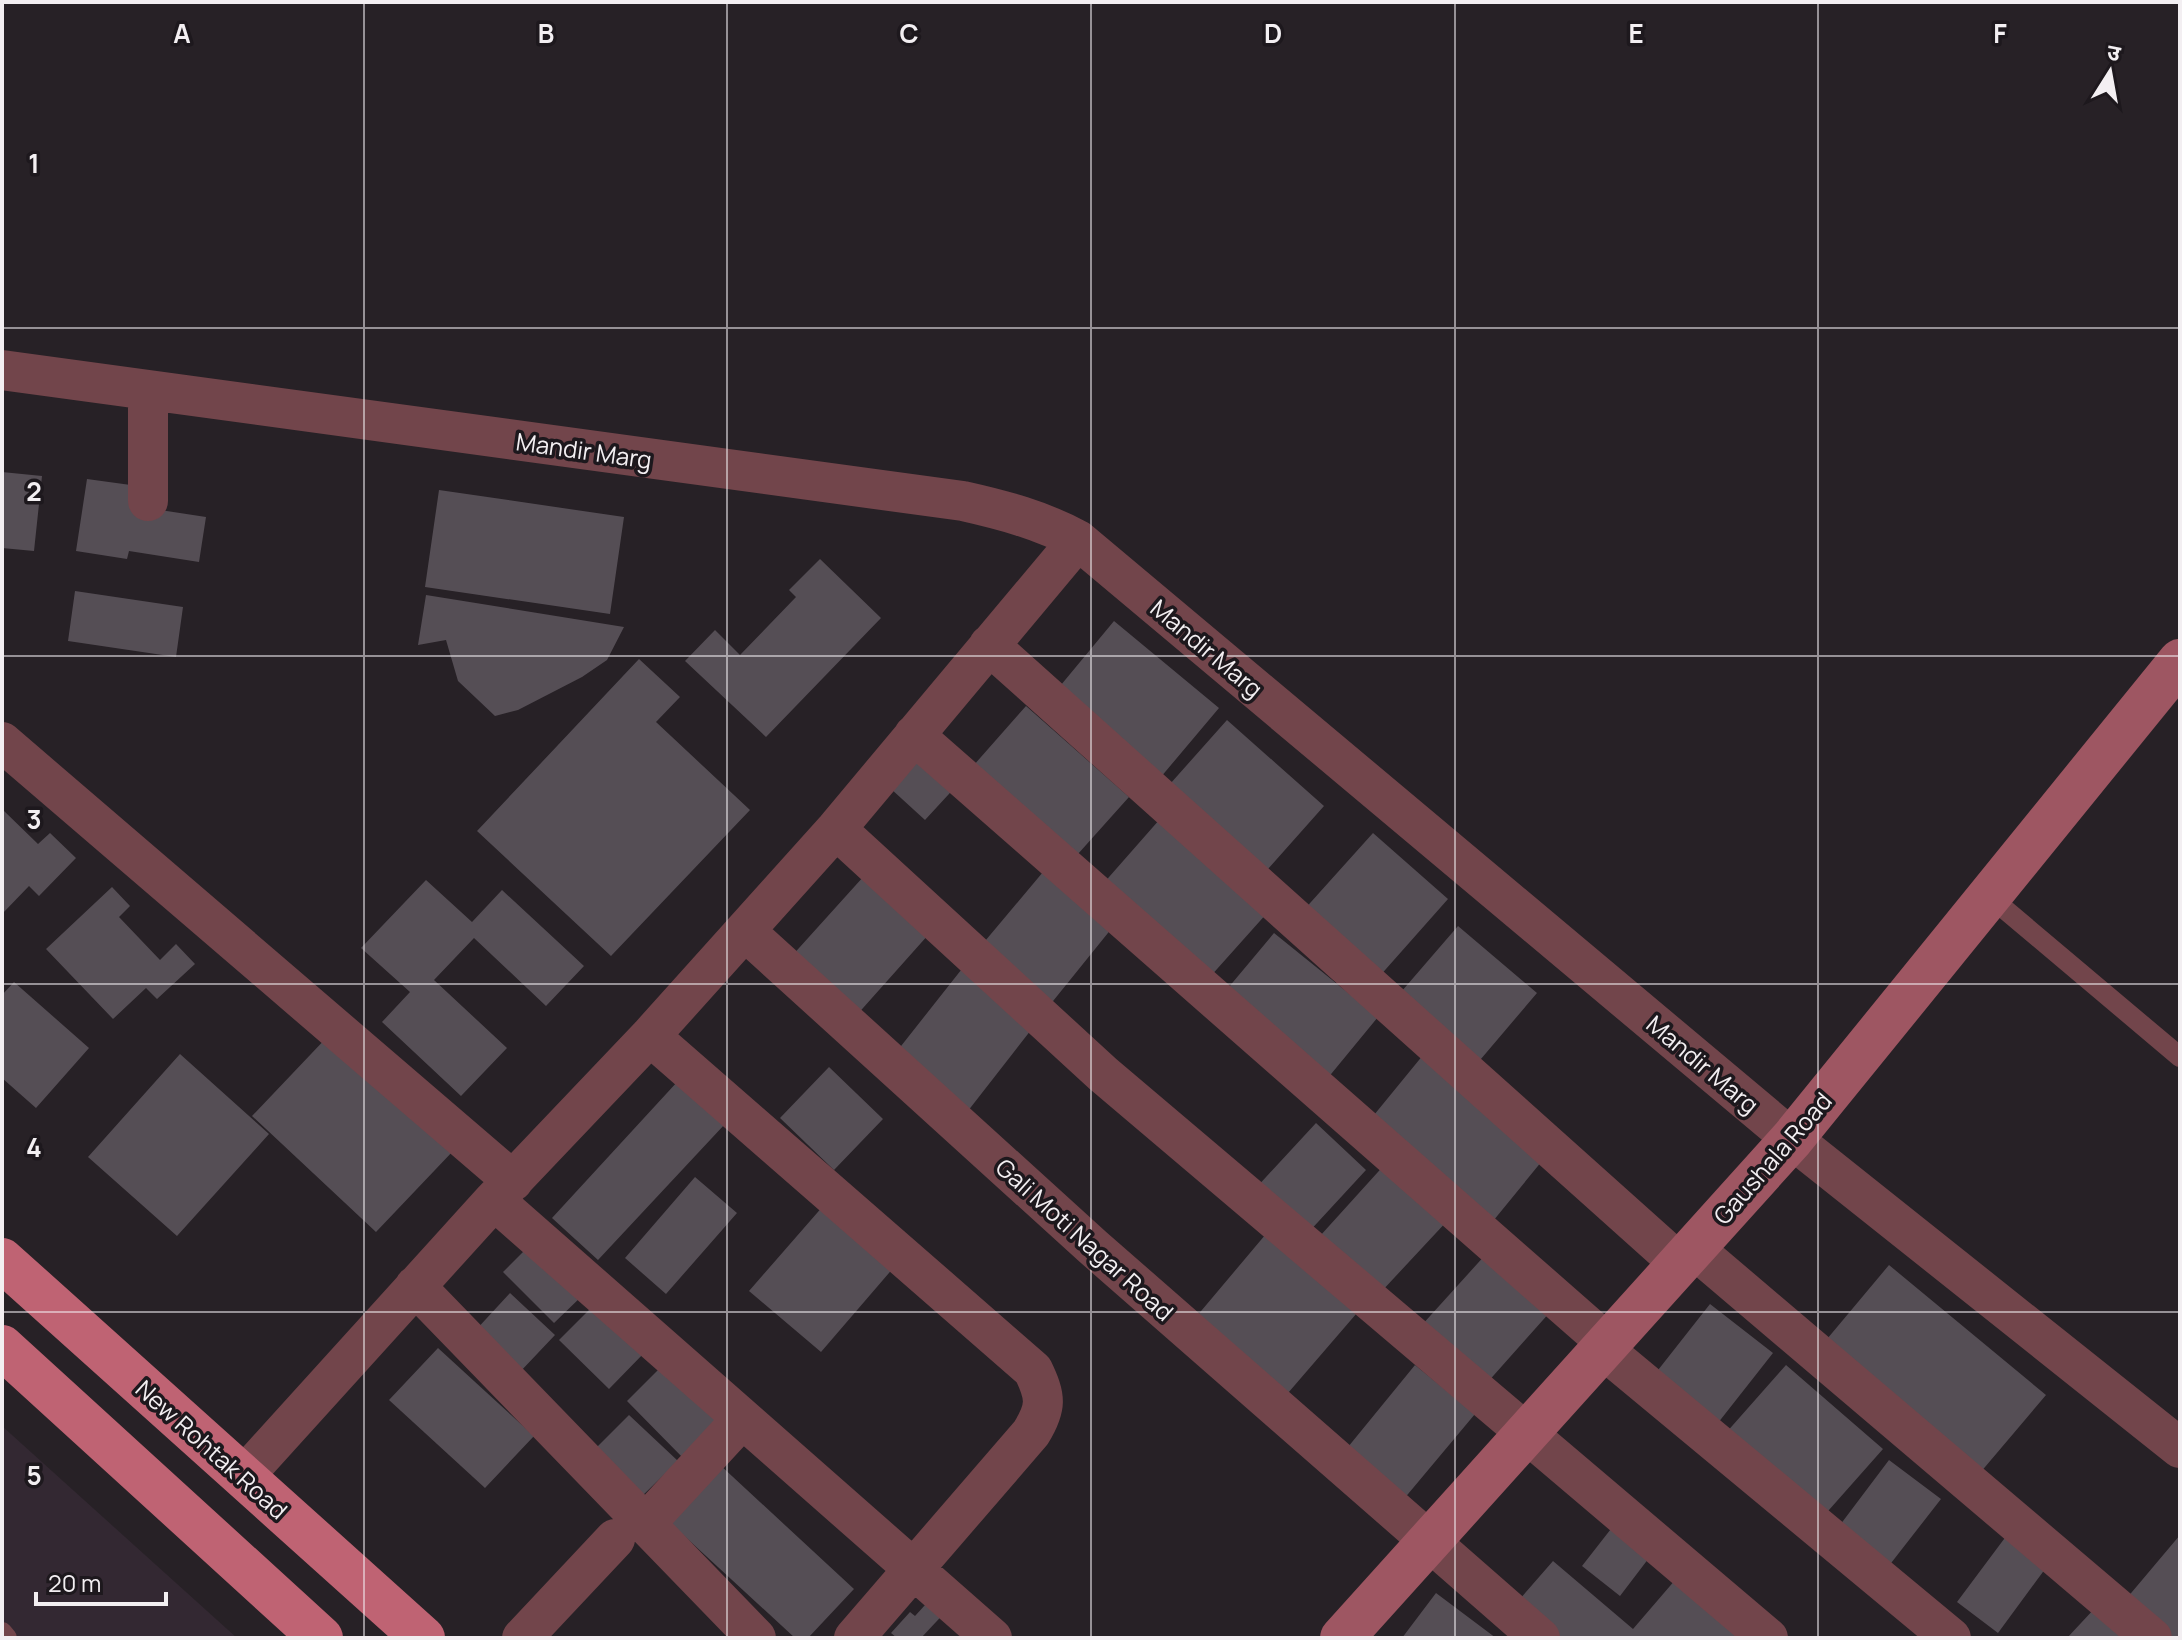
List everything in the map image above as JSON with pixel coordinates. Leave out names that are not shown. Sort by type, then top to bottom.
[{"type":"main road","name":"New Rohtak Road","points":[[2,1260],[423,1638]]},
{"type":"main road","points":[[2,1347],[321,1638]]},
{"type":"street","name":"Mandir Marg","points":[[2,370],[963,501],[1043,523],[1078,540],[1792,1139],[2180,1448]]},
{"type":"street","points":[[148,390],[148,501]]},
{"type":"street","points":[[243,1477],[503,1190],[650,1036],[836,829],[1078,540]]},
{"type":"street","points":[[989,645],[1686,1255],[2152,1638]]},
{"type":"street","name":"Gaushala Road","points":[[1342,1638],[1792,1139],[2180,661]]},
{"type":"street","points":[[914,735],[1606,1346],[1951,1638]]},
{"type":"street","points":[[2,742],[503,1190],[742,1419],[992,1638]]},
{"type":"street","points":[[836,829],[1103,1074],[1768,1638]]},
{"type":"street","name":"Gali Moti Nagar Road","points":[[745,931],[1093,1247],[1540,1638]]},
{"type":"street","points":[[650,1036],[1033,1370],[1043,1391],[1043,1413],[1031,1433],[854,1638]]},
{"type":"street","points":[[415,1286],[630,1531],[756,1638]]},
{"type":"street","points":[[522,1638],[742,1419]]},
{"type":"lane","points":[[1989,896],[2180,1057]]},
{"type":"lane","points":[[2,1632],[7,1638]]},
{"type":"shaded area","points":[[2,1426],[237,1638],[2,1638]]},
{"type":"building","points":[[2,472],[42,476],[34,551],[2,548]]},
{"type":"building","points":[[87,479],[138,486],[134,506],[206,517],[199,562],[129,551],[127,559],[76,551]]},
{"type":"building","points":[[439,490],[624,517],[610,614],[425,587]]},
{"type":"building","points":[[820,559],[881,618],[766,737],[685,661],[715,630],[740,655],[796,597],[789,590]]},
{"type":"building","points":[[75,591],[183,607],[176,657],[68,641]]},
{"type":"building","points":[[426,595],[624,627],[607,660],[582,677],[518,710],[495,716],[458,681],[446,640],[418,645]]},
{"type":"building","points":[[1114,621],[1219,708],[1155,784],[1051,697]]},
{"type":"building","points":[[639,659],[680,697],[656,722],[750,810],[611,956],[477,831]]},
{"type":"building","points":[[1026,706],[1129,797],[1069,864],[966,774]]},
{"type":"building","points":[[1227,720],[1324,806],[1259,879],[1162,793]]},
{"type":"building","points":[[925,749],[960,782],[925,820],[890,788]]},
{"type":"building","points":[[2,809],[38,844],[50,833],[76,858],[39,896],[29,886],[2,914]]},
{"type":"building","points":[[1160,819],[1268,912],[1209,978],[1102,885]]},
{"type":"building","points":[[1373,833],[1448,899],[1378,978],[1302,912]]},
{"type":"building","points":[[1043,872],[1112,928],[1045,1011],[975,953]]},
{"type":"building","points":[[864,876],[929,934],[855,1017],[790,958]]},
{"type":"building","points":[[426,880],[472,922],[502,890],[584,966],[546,1006],[474,938],[434,980],[507,1048],[461,1096],[382,1022],[410,992],[361,948]]},
{"type":"building","points":[[112,887],[130,906],[119,917],[160,960],[176,944],[195,964],[157,999],[146,988],[113,1019],[46,949]]},
{"type":"building","points":[[1458,926],[1537,993],[1475,1066],[1395,999]]},
{"type":"building","points":[[1274,933],[1378,1017],[1327,1079],[1223,994]]},
{"type":"building","points":[[965,965],[1038,1021],[964,1116],[890,1060]]},
{"type":"building","points":[[14,982],[89,1048],[36,1108],[2,1078],[2,995]]},
{"type":"building","points":[[330,1034],[454,1150],[376,1232],[252,1116]]},
{"type":"building","points":[[1428,1049],[1551,1150],[1489,1226],[1365,1126]]},
{"type":"building","points":[[180,1054],[269,1134],[177,1236],[88,1157]]},
{"type":"building","points":[[829,1067],[883,1119],[834,1170],[780,1118]]},
{"type":"building","points":[[678,1081],[725,1124],[598,1260],[552,1218]]},
{"type":"building","points":[[1316,1123],[1366,1170],[1306,1235],[1255,1189]]},
{"type":"building","points":[[1387,1162],[1449,1219],[1381,1292],[1320,1236]]},
{"type":"building","points":[[695,1177],[737,1213],[666,1294],[625,1258]]},
{"type":"building","points":[[824,1205],[895,1266],[821,1352],[749,1291]]},
{"type":"building","points":[[1271,1228],[1363,1306],[1282,1400],[1191,1323]]},
{"type":"building","points":[[533,1242],[584,1294],[554,1323],[503,1272]]},
{"type":"building","points":[[1487,1253],[1551,1311],[1486,1384],[1421,1326]]},
{"type":"building","points":[[1889,1265],[2046,1395],[1974,1480],[1817,1351]]},
{"type":"building","points":[[510,1293],[555,1335],[519,1373],[474,1332]]},
{"type":"building","points":[[596,1303],[646,1351],[609,1389],[559,1340]]},
{"type":"building","points":[[1710,1304],[1773,1353],[1714,1428],[1651,1379]]},
{"type":"building","points":[[438,1348],[534,1436],[485,1488],[389,1400]]},
{"type":"building","points":[[665,1363],[724,1423],[686,1461],[627,1401]]},
{"type":"building","points":[[1415,1365],[1475,1414],[1398,1506],[1339,1458]]},
{"type":"building","points":[[1786,1365],[1883,1449],[1821,1519],[1725,1434]]},
{"type":"building","points":[[629,1415],[678,1461],[638,1500],[590,1454]]},
{"type":"building","points":[[1889,1460],[1941,1499],[1888,1567],[1837,1529]]},
{"type":"building","points":[[719,1464],[854,1589],[808,1638],[795,1638],[667,1520]]},
{"type":"building","points":[[1614,1525],[1652,1554],[1620,1596],[1582,1566]]},
{"type":"building","points":[[2010,1531],[2051,1561],[1998,1633],[1957,1602]]},
{"type":"building","points":[[2180,1535],[2180,1638],[2162,1638],[2121,1605]]},
{"type":"building","points":[[1553,1561],[1633,1629],[1676,1579],[1747,1638],[1550,1638],[1513,1607]]},
{"type":"building","points":[[936,1593],[951,1606],[921,1638],[897,1638],[891,1633],[910,1612],[915,1616]]},
{"type":"building","points":[[1436,1593],[1496,1638],[1402,1638]]},
{"type":"building","points":[[2095,1608],[2129,1638],[2067,1638]]}]
